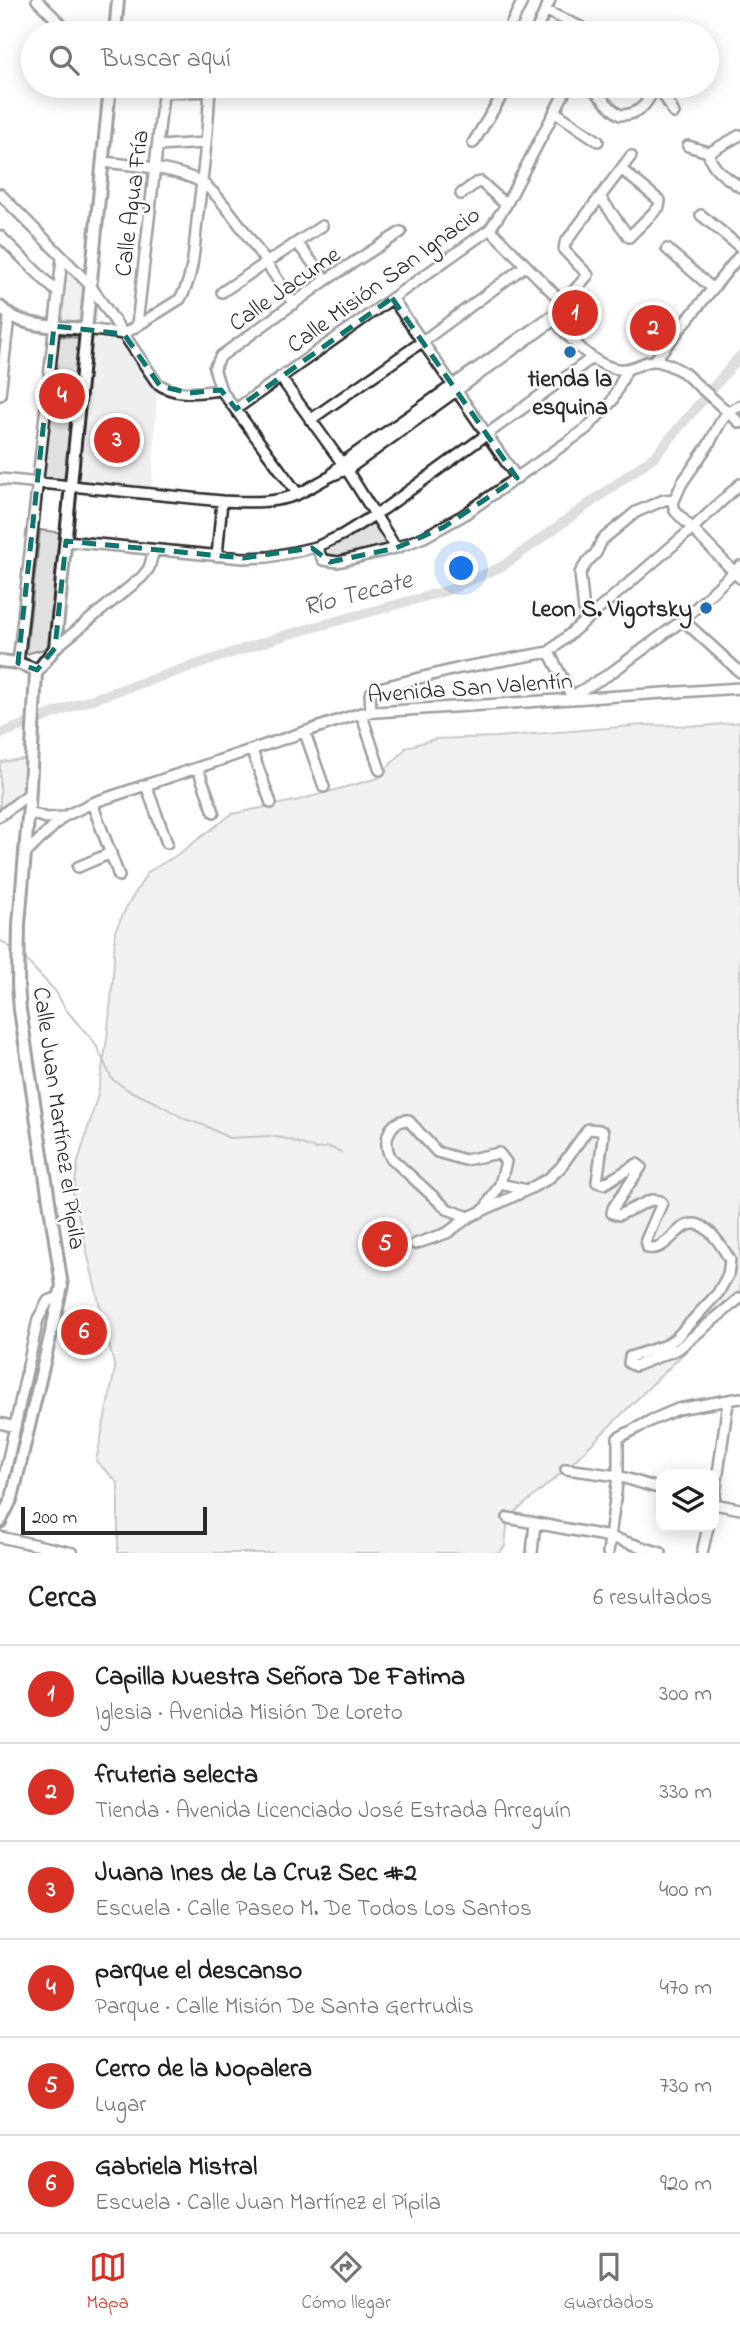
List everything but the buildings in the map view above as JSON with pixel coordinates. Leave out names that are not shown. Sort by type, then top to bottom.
[{"type":"main road","points":[[116,21],[118,0]]},
{"type":"main road","points":[[0,661],[18,663],[37,670],[55,648],[109,98]]},
{"type":"main road","points":[[0,307],[9,317],[28,323],[86,330]]},
{"type":"main road","name":"Calle Juan Martínez el Pípila","points":[[1,1518],[10,1505],[15,1486],[62,1286],[18,985],[19,924],[37,670]]},
{"type":"street","points":[[37,0],[58,21]]},
{"type":"street","points":[[513,21],[523,0]]},
{"type":"street","points":[[541,21],[551,0]]},
{"type":"street","points":[[546,11],[568,21]]},
{"type":"street","name":"Calle Agua Fría","points":[[136,326],[162,98]]},
{"type":"street","points":[[86,330],[124,334],[180,299],[189,283],[202,183],[209,98]]},
{"type":"street","points":[[473,143],[501,98]]},
{"type":"street","name":"Calle Misión San Ignacio","points":[[236,409],[490,229],[506,205],[562,98]]},
{"type":"street","points":[[604,98],[609,108],[620,115],[637,112],[650,98]]},
{"type":"street","points":[[665,98],[674,113]]},
{"type":"street","points":[[555,112],[598,141]]},
{"type":"street","points":[[688,146],[708,152],[740,135]]},
{"type":"street","points":[[158,146],[205,143]]},
{"type":"street","points":[[708,152],[712,166],[740,187]]},
{"type":"street","points":[[0,479],[222,501],[273,500],[298,494],[344,467],[554,315],[588,275],[563,246],[631,156]]},
{"type":"street","points":[[104,162],[180,174],[202,183],[228,210],[294,303]]},
{"type":"street","points":[[600,197],[628,236],[659,207],[660,201],[621,169]]},
{"type":"street","points":[[461,194],[481,182],[506,205]]},
{"type":"street","points":[[0,194],[90,285],[151,377],[160,386],[172,391],[189,393],[221,390],[298,494]]},
{"type":"street","points":[[701,215],[740,247]]},
{"type":"street","points":[[222,292],[322,226]]},
{"type":"street","points":[[490,229],[563,303]]},
{"type":"street","name":"Calle Jacume","points":[[221,390],[214,368],[221,356],[326,280],[401,232]]},
{"type":"street","points":[[0,236],[58,293]]},
{"type":"street","points":[[297,243],[326,280]]},
{"type":"street","points":[[667,249],[713,289]]},
{"type":"street","points":[[554,315],[592,358],[610,368],[627,369],[654,361],[740,256]]},
{"type":"street","points":[[18,663],[62,258]]},
{"type":"street","points":[[310,420],[525,266]]},
{"type":"street","points":[[392,298],[517,478]]},
{"type":"street","points":[[0,395],[2,351],[9,317]]},
{"type":"street","points":[[66,541],[217,556],[268,557],[316,547],[342,535],[375,514],[592,358]]},
{"type":"street","points":[[654,361],[683,372],[740,423]]},
{"type":"street","points":[[316,547],[319,555],[330,562],[396,548],[444,527],[586,429],[612,401],[627,369]]},
{"type":"street","points":[[280,377],[344,467],[396,548]]},
{"type":"street","points":[[549,652],[573,697],[683,620],[738,572],[674,508],[674,499],[729,412],[740,405]]},
{"type":"street","points":[[380,770],[366,713],[370,694],[375,689],[460,667],[549,652],[740,484]]},
{"type":"street","points":[[585,621],[580,573],[583,566],[596,553],[602,540],[636,512],[664,500],[674,499]]},
{"type":"street","points":[[217,556],[222,501]]},
{"type":"street","points":[[55,648],[142,577],[149,568],[154,550]]},
{"type":"street","points":[[683,620],[740,672]]},
{"type":"street","name":"Avenida San Valentín","points":[[25,854],[63,817],[92,803],[366,713],[573,697],[740,688]]},
{"type":"street","points":[[305,733],[324,787]]},
{"type":"street","points":[[252,751],[271,803]]},
{"type":"street","points":[[198,769],[214,812]]},
{"type":"street","points":[[146,785],[167,843]]},
{"type":"street","points":[[0,816],[30,793]]},
{"type":"street","points":[[92,803],[119,876]]},
{"type":"street","points":[[28,812],[46,818],[63,817]]},
{"type":"street","points":[[78,867],[110,853]]},
{"type":"street","points":[[469,1217],[447,1209],[391,1158],[386,1150],[386,1138],[397,1123],[408,1120],[435,1151],[461,1160],[499,1153],[506,1162],[500,1184],[484,1210]]},
{"type":"street","points":[[415,1244],[447,1233],[469,1217],[548,1179],[560,1168],[586,1131],[599,1129],[603,1132],[603,1138],[597,1182],[604,1184],[637,1164],[641,1167],[612,1208],[612,1213],[619,1215],[650,1200],[660,1201],[661,1209],[646,1240],[648,1248],[659,1247],[686,1225],[694,1223],[714,1237],[730,1260],[730,1269],[718,1293],[676,1338],[666,1345],[630,1357],[629,1363],[641,1364],[678,1349],[740,1298]]},
{"type":"street","points":[[500,1184],[527,1190]]},
{"type":"street","points":[[0,1496],[38,1319],[48,1301],[60,1297]]},
{"type":"street","points":[[608,1553],[618,1476],[618,1438],[678,1409],[740,1398]]},
{"type":"street","points":[[719,1469],[728,1402]]},
{"type":"street","points":[[0,1423],[15,1427]]},
{"type":"street","points":[[566,1469],[618,1476],[656,1487]]},
{"type":"street","points":[[719,1504],[740,1509]]},
{"type":"street","points":[[508,1518],[610,1537],[661,1553]]},
{"type":"street","points":[[532,1553],[535,1523]]},
{"type":"street","points":[[702,1553],[707,1532]]},
{"type":"street","points":[[0,1537],[73,1553]]},
{"type":"highlighted area","points":[[392,298],[517,478],[444,527],[396,548],[330,562],[312,548],[243,558],[66,541],[55,648],[37,670],[18,663],[54,326],[124,334],[160,386],[189,393],[221,390],[236,409]]},
{"type":"shaded area","points":[[67,267],[86,283],[82,330],[60,326]]},
{"type":"shaded area","points":[[58,336],[80,338],[67,482],[40,477]]},
{"type":"shaded area","points":[[89,336],[126,341],[139,368],[157,393],[152,493],[74,487]]},
{"type":"shaded area","points":[[376,515],[397,547],[322,563],[319,546]]},
{"type":"shaded area","points":[[40,530],[64,533],[52,647],[26,654]]},
{"type":"shaded area","points":[[740,722],[740,1298],[566,1469],[508,1518],[505,1546],[499,1553],[118,1553],[118,1483],[96,1461],[115,1369],[73,1194],[78,1162],[98,1094],[107,1039],[115,931],[148,872],[177,855],[232,814],[299,800],[378,778],[407,747],[435,739],[644,725],[704,726]]},
{"type":"shaded area","points":[[32,758],[29,797],[0,818],[0,762]]},
{"type":"waterway","name":"Río Tecate","points":[[0,734],[81,703],[286,635],[449,590],[503,566],[655,456],[740,356]]},
{"type":"waterway","points":[[0,940],[13,949]]},
{"type":"waterway","points":[[24,958],[56,992],[66,1010],[95,1043],[112,1079],[128,1090],[229,1138],[270,1136],[316,1149],[329,1147],[341,1152]]},
{"type":"place","name":"Capilla Nuestra Señora De Fatima","points":[[575,313]]},
{"type":"place","name":"fruteria selecta","points":[[653,328]]},
{"type":"place","name":"tienda la esquina","points":[[570,352]]},
{"type":"place","name":"parque el descanso","points":[[62,396]]},
{"type":"place","name":"Juana Ines de La Cruz Sec #2","points":[[117,440]]},
{"type":"place","name":"Leon S. Vigotsky","points":[[706,608]]},
{"type":"place","name":"Cerro de la Nopalera","points":[[385,1244]]},
{"type":"place","name":"Gabriela Mistral","points":[[84,1332]]}]
